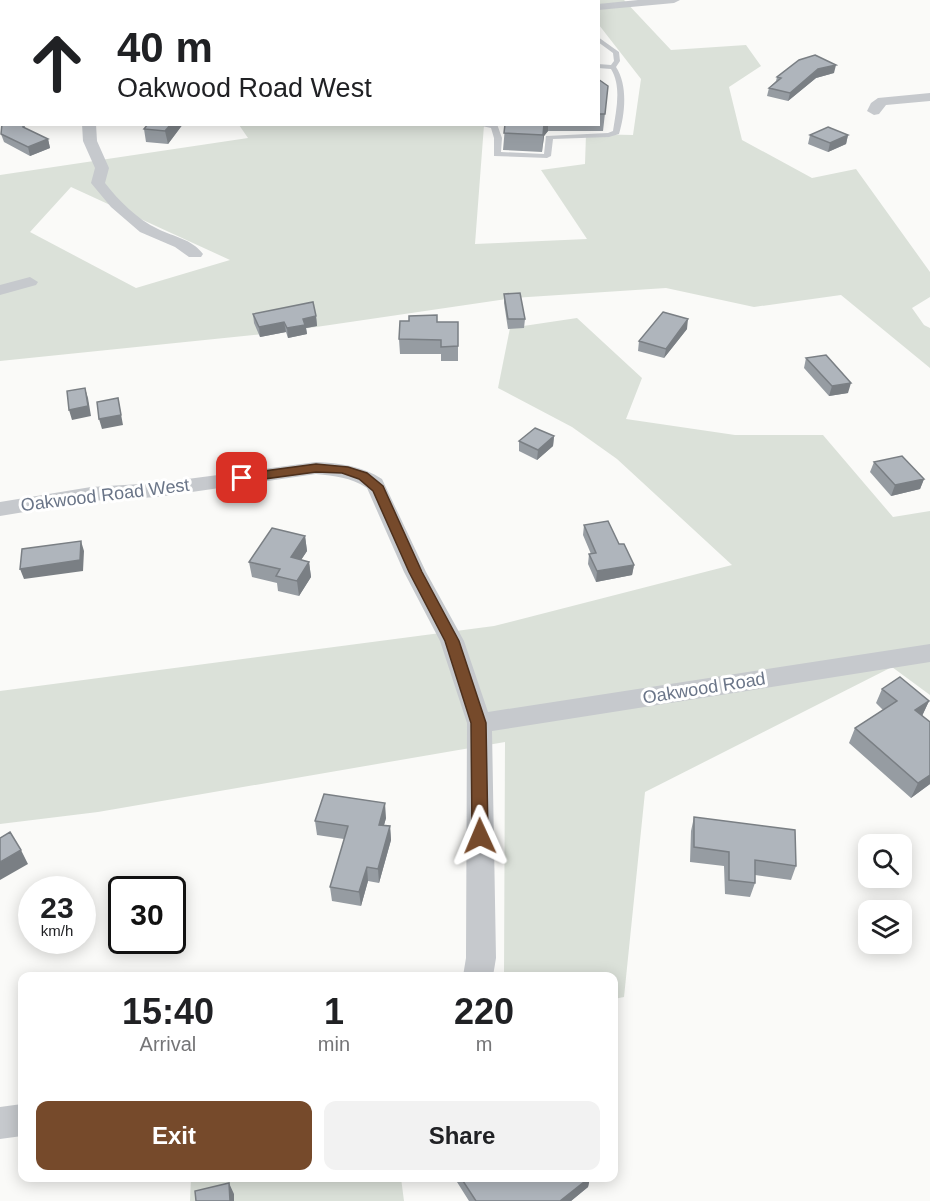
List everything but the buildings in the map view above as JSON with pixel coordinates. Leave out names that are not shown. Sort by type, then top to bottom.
[{"type":"street","points":[[600,7],[674,0]]},
{"type":"street","points":[[874,111],[876,106],[883,101],[930,97]]},
{"type":"street","points":[[88,126],[90,141],[101,163],[98,183],[103,190],[131,217],[152,232],[180,242],[195,254]]},
{"type":"street","points":[[0,290],[30,282]]},
{"type":"street","name":"Oakwood Road West","points":[[0,509],[91,494],[157,490],[316,468],[344,470],[363,476],[375,484],[381,492],[415,572],[452,641],[479,723],[481,958],[479,972]]},
{"type":"street","name":"Oakwood Road","points":[[479,723],[930,653]]},
{"type":"street","points":[[0,1123],[18,1121]]},
{"type":"lane","points":[[600,40],[616,52],[617,61],[613,67]]},
{"type":"lane","points":[[494,126],[498,138],[497,154],[522,157],[547,156],[549,138],[609,135],[616,132],[619,114],[619,73],[613,67],[600,66]]},
{"type":"shaded area","points":[[600,0],[624,0],[671,50],[746,45],[761,66],[729,87],[742,140],[812,178],[856,169],[930,272],[930,297],[912,308],[924,325],[930,328],[930,368],[841,295],[754,307],[666,288],[513,298],[282,332],[0,361],[0,175],[248,138],[240,126],[484,126],[475,244],[587,239],[541,170],[585,164],[586,134],[633,135],[641,79],[600,26]],"holes":[[[71,187],[230,260],[136,288],[30,232]]]},
{"type":"shaded area","points":[[577,318],[642,378],[626,419],[735,435],[823,435],[893,517],[930,511],[930,695],[892,667],[645,792],[624,997],[618,998],[618,972],[504,972],[505,742],[98,812],[0,824],[0,691],[494,626],[732,565],[617,459],[572,427],[498,388],[510,328]]},
{"type":"shaded area","points":[[191,1182],[402,1182],[404,1201],[190,1201]]},
{"type":"route","points":[[242,478],[316,468],[344,470],[363,476],[375,484],[381,492],[415,572],[452,641],[479,723],[480,836]]}]
